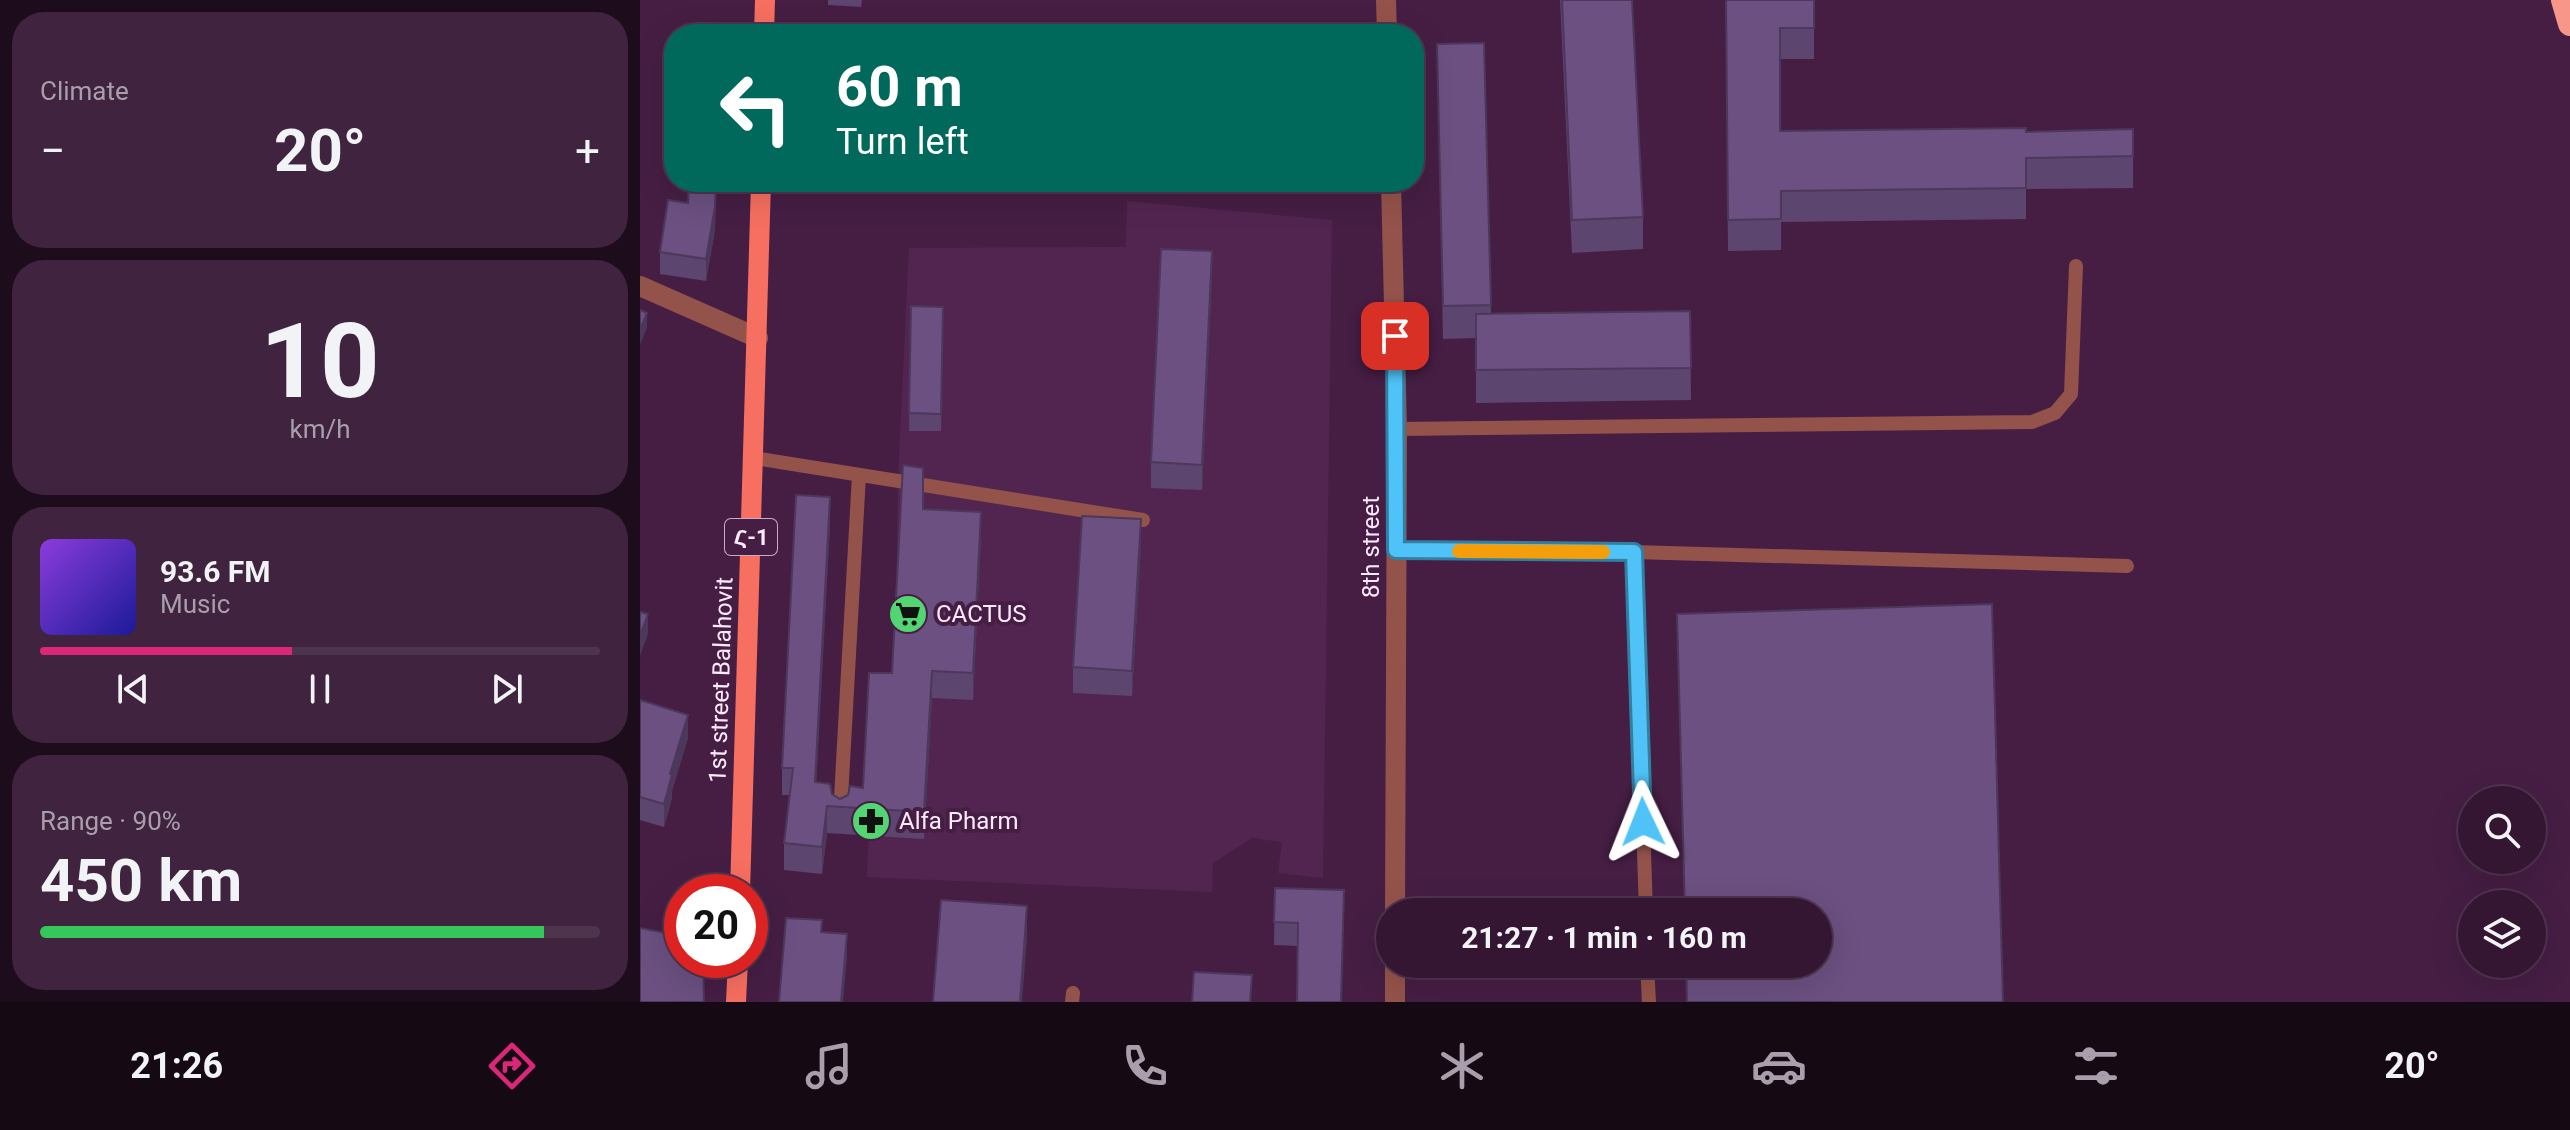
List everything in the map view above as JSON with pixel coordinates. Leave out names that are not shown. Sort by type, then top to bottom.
[{"type":"highway","points":[[2563,0],[2570,24]]},
{"type":"main road","points":[[764,24],[765,0]]},
{"type":"main road","name":"1st street Balahovit","points":[[741,874],[761,192]]},
{"type":"main road","points":[[736,1002],[737,978]]},
{"type":"street","points":[[1386,0],[1387,24]]},
{"type":"street","name":"8th street","points":[[1391,192],[1397,429],[1395,898]]},
{"type":"street","points":[[640,286],[758,338]]},
{"type":"street","points":[[1395,978],[1395,1002]]},
{"type":"lane","points":[[1397,429],[2032,422],[2055,413],[2071,394],[2076,266]]},
{"type":"lane","points":[[754,458],[1143,520]]},
{"type":"lane","points":[[840,816],[859,475]]},
{"type":"lane","points":[[1396,550],[1634,552],[2127,566]]},
{"type":"lane","points":[[1634,552],[1646,898]]},
{"type":"lane","points":[[1648,978],[1649,1002]]},
{"type":"shaded area","points":[[1127,201],[1332,220],[1323,878],[1278,873],[1282,842],[1252,838],[1213,863],[1212,892],[867,877],[874,693],[895,693],[898,480],[909,248],[1126,247]]},
{"type":"building","points":[[1562,0],[1632,0],[1643,217],[1572,220]]},
{"type":"building","points":[[1726,0],[1814,0],[1814,28],[1780,28],[1780,131],[2133,129],[2133,156],[2026,158],[2026,188],[1781,191],[1781,219],[1728,220]]},
{"type":"building","points":[[1484,43],[1491,305],[1443,306],[1437,44]]},
{"type":"building","points":[[689,192],[716,192],[706,259],[660,252],[668,200],[688,203]]},
{"type":"building","points":[[1161,249],[1212,251],[1202,465],[1151,462]]},
{"type":"building","points":[[911,306],[943,307],[941,414],[909,413]]},
{"type":"building","points":[[640,310],[647,313],[640,330]]},
{"type":"building","points":[[1690,311],[1691,368],[1476,370],[1476,314]]},
{"type":"building","points":[[903,465],[923,468],[923,509],[981,512],[973,673],[932,671],[924,812],[827,806],[822,847],[784,843],[793,768],[782,768],[796,495],[830,497],[815,782],[830,784],[832,794],[840,799],[848,795],[850,786],[863,788],[869,673],[892,673]]},
{"type":"building","points":[[1082,516],[1141,519],[1132,671],[1073,667]]},
{"type":"building","points":[[1992,604],[2003,1002],[1687,1002],[1686,978],[1832,978],[1832,898],[1685,898],[1677,614]]},
{"type":"building","points":[[640,612],[648,614],[640,636]]},
{"type":"building","points":[[640,700],[688,715],[664,804],[640,797]]},
{"type":"building","points":[[1275,888],[1344,890],[1341,1002],[1297,1002],[1298,923],[1274,922]]},
{"type":"building","points":[[941,900],[1027,906],[1020,1002],[933,1002]]},
{"type":"building","points":[[786,918],[822,920],[821,932],[847,934],[841,1002],[779,1002]]},
{"type":"building","points":[[640,928],[664,933],[664,978],[703,978],[704,1002],[640,1002]]},
{"type":"building","points":[[1194,972],[1252,975],[1250,1002],[1192,1002]]},
{"type":"slow traffic","points":[[1459,551],[1603,552]]},
{"type":"place","name":"CACTUS","points":[[908,614]]},
{"type":"place","name":"Alfa Pharm","points":[[871,821]]},
{"type":"route","points":[[1395,336],[1396,550],[1634,552],[1643,822]]}]
